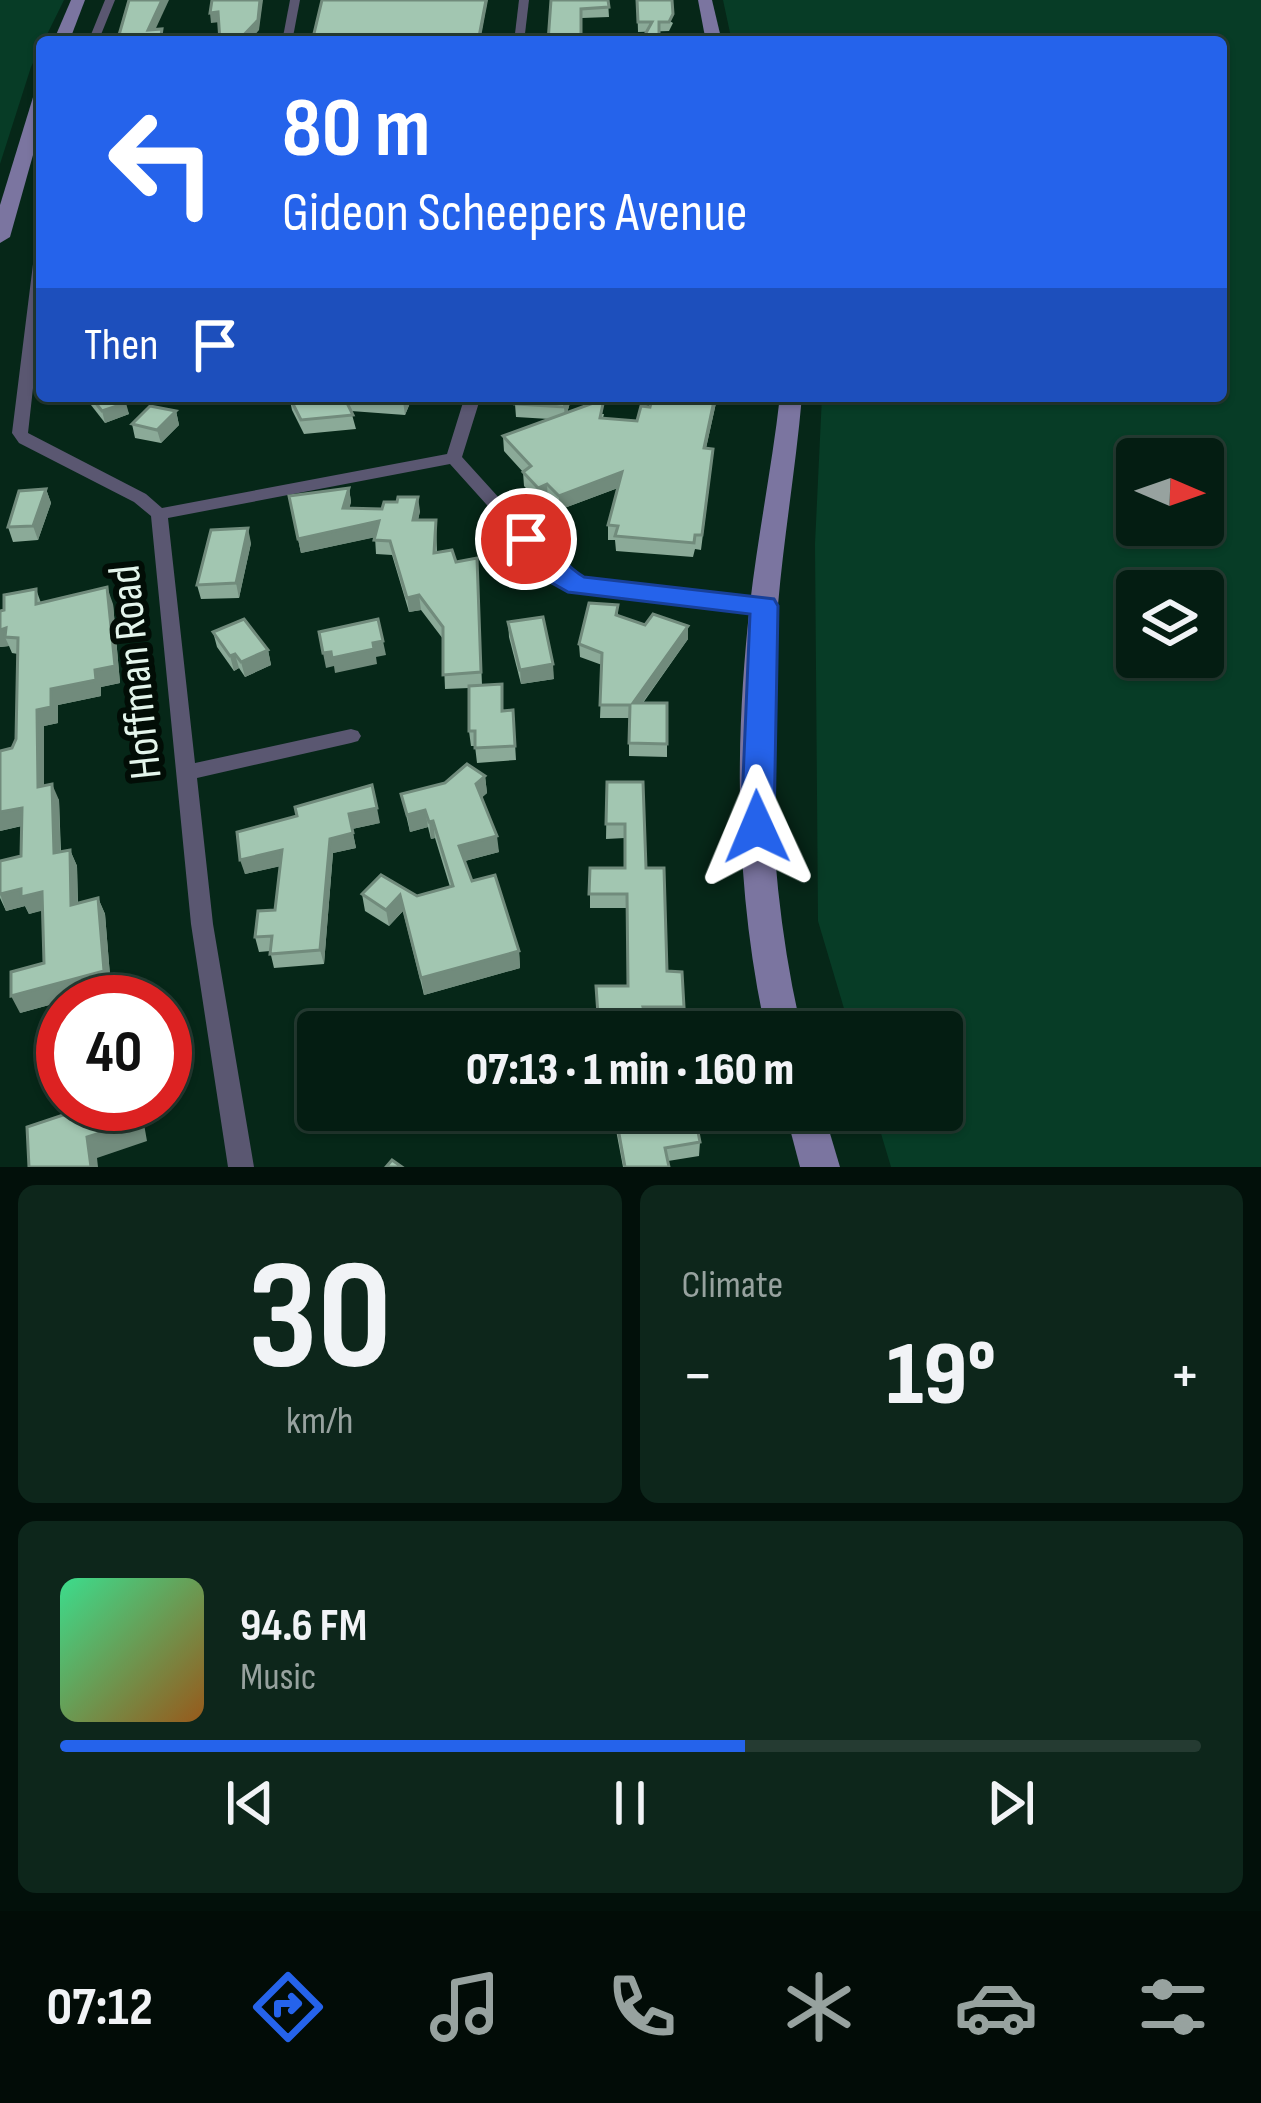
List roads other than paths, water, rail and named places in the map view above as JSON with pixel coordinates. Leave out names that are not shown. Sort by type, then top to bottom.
[{"type":"street","points":[[63,36],[78,0]]},
{"type":"street","points":[[96,36],[110,0]]},
{"type":"street","points":[[288,36],[295,0]]},
{"type":"street","points":[[520,36],[524,0]]},
{"type":"street","points":[[706,0],[713,36]]},
{"type":"street","points":[[0,237],[36,114]]},
{"type":"street","name":"Hoffman Road","points":[[36,320],[18,425],[21,436],[140,498],[159,514],[202,924],[242,1167]]},
{"type":"street","points":[[454,458],[471,402]]},
{"type":"street","points":[[780,1011],[755,792],[764,606],[789,402]]},
{"type":"street","points":[[159,514],[454,458]]},
{"type":"street","points":[[454,458],[564,580],[599,589],[764,606]]},
{"type":"street","points":[[186,773],[351,736]]},
{"type":"street","points":[[811,1131],[820,1167]]}]
